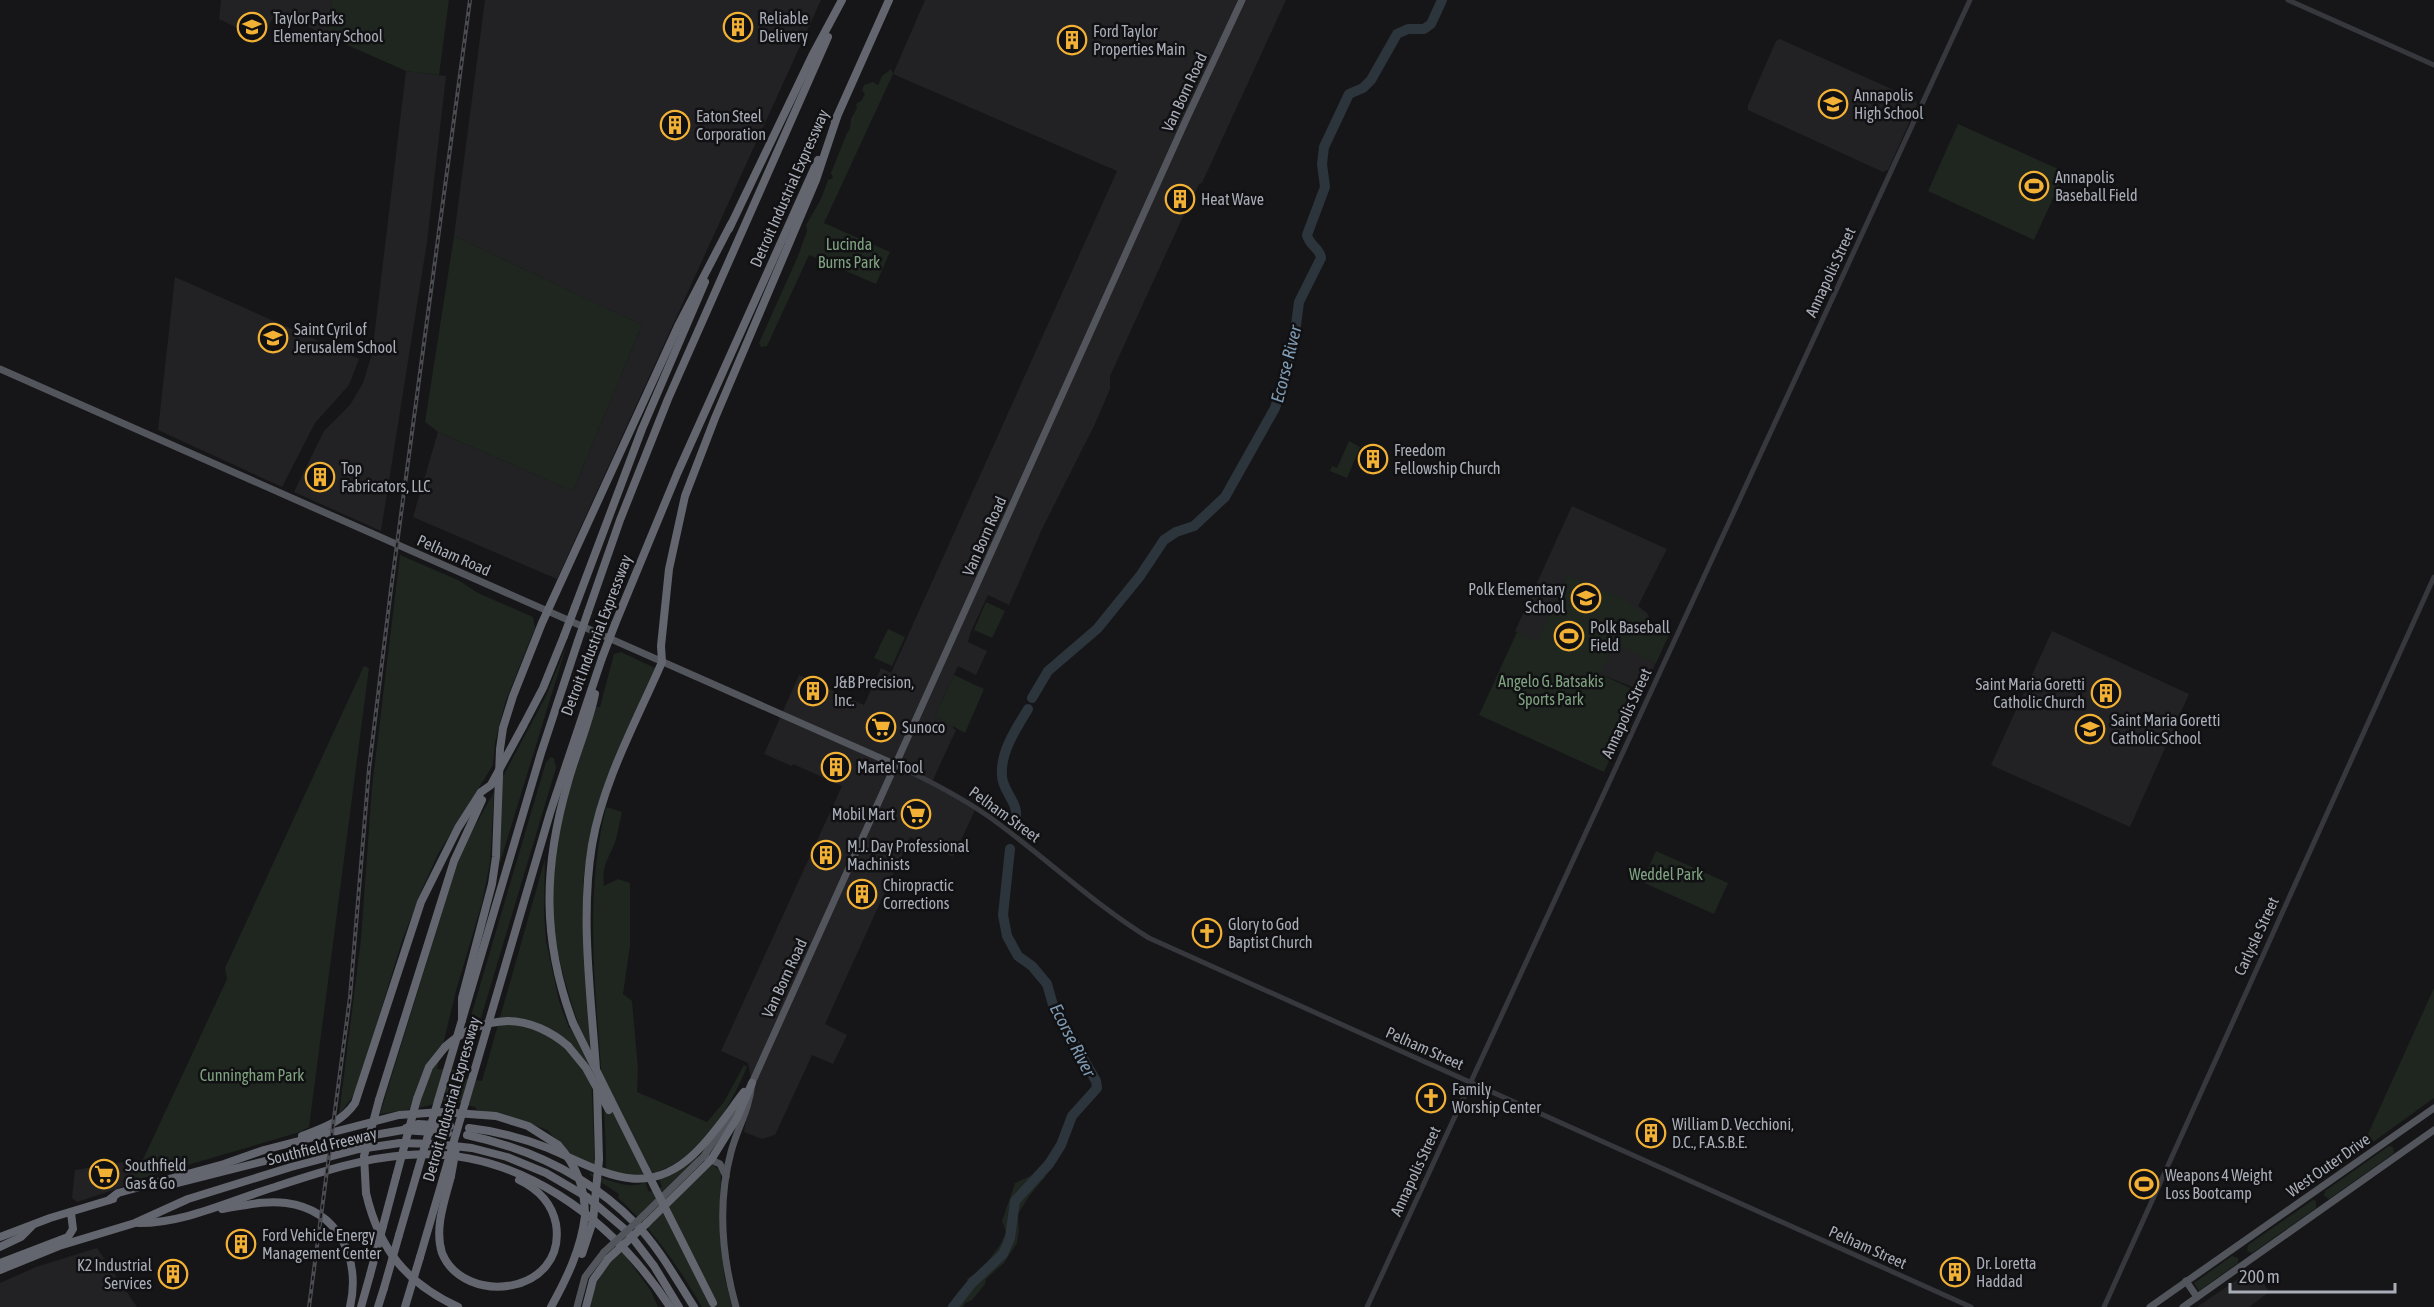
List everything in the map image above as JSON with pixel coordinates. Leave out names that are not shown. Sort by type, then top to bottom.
[{"type":"highway","points":[[462,1020],[462,998],[490,893],[496,857],[500,749],[503,728],[513,696],[548,613],[679,324],[731,224],[812,56],[843,0]]},
{"type":"highway","name":"Detroit Industrial Expressway","points":[[378,1307],[535,774],[588,612],[624,511],[668,399],[806,90],[843,0]]},
{"type":"highway","name":"Detroit Industrial Expressway","points":[[405,1307],[448,1175],[452,1128],[465,1103],[554,801],[602,658],[686,454],[889,0]]},
{"type":"highway","points":[[552,1307],[577,1266],[600,1159],[587,914],[589,869],[594,835],[615,766],[662,662],[661,646],[669,569],[685,496],[694,467],[816,180],[837,117]]},
{"type":"highway","points":[[458,1307],[426,1290],[399,1265],[378,1230],[366,1193],[364,1156],[379,1100],[454,861],[465,834],[543,688],[642,429],[731,224]]},
{"type":"highway","points":[[599,667],[594,698],[560,812],[550,862],[548,915],[554,962],[573,1023],[714,1305]]},
{"type":"highway","points":[[0,1238],[34,1224],[109,1200],[118,1193],[224,1164],[264,1150],[325,1128],[342,1118],[355,1103],[421,902],[458,828],[481,792],[491,784]]},
{"type":"highway","points":[[361,1307],[424,1077],[445,1047],[474,1028],[492,1022],[517,1021],[549,1032],[559,1038],[580,1060],[628,1143],[639,1157]]},
{"type":"highway","points":[[585,1307],[593,1280],[606,1255],[707,1158],[737,1118],[752,1083]]},
{"type":"highway","points":[[694,1307],[656,1249],[637,1225],[602,1193],[582,1179],[529,1152],[468,1131],[527,1141],[611,1176],[640,1179],[669,1172],[694,1154],[744,1092]]},
{"type":"highway","points":[[264,1150],[399,1115],[442,1112],[476,1114],[515,1121],[539,1131],[558,1146],[580,1179],[589,1218]]},
{"type":"highway","name":"Southfield Freeway","points":[[109,1200],[357,1138],[403,1130],[418,1124],[452,1128]]},
{"type":"highway","name":"Southfield Freeway","points":[[0,1270],[58,1246],[135,1223],[189,1199],[359,1149],[400,1143],[436,1144],[472,1148],[507,1157],[546,1173],[593,1202],[627,1232],[654,1266],[679,1307]]},
{"type":"highway","points":[[135,1223],[155,1223],[206,1210],[337,1168],[407,1155],[462,1158],[508,1170],[545,1187],[596,1220],[618,1241],[670,1307]]},
{"type":"highway","points":[[396,1157],[432,1158],[473,1164],[504,1174],[537,1191],[555,1218],[556,1239],[549,1263],[530,1283],[509,1292],[486,1292],[473,1288],[452,1272],[442,1252],[440,1237],[448,1175]]},
{"type":"highway","points":[[206,1210],[271,1202],[295,1205],[314,1212],[333,1228],[347,1249],[353,1271],[350,1307]]},
{"type":"highway","points":[[0,1263],[68,1237],[73,1230],[71,1213]]},
{"type":"highway","points":[[0,1247],[21,1237],[34,1224]]},
{"type":"highway","points":[[656,1289],[662,1307]]},
{"type":"main road","name":"Van Born Road","points":[[707,1158],[744,1092],[752,1083],[1242,0]]},
{"type":"main road","name":"Pelham Road","points":[[0,369],[896,765]]},
{"type":"main road","name":"Van Born Road","points":[[736,1307],[723,1246],[723,1213],[726,1176],[736,1137],[750,1104],[752,1083]]},
{"type":"main road","name":"West Outer Drive","points":[[2150,1307],[2434,1108]]},
{"type":"main road","name":"West Outer Drive","points":[[2183,1307],[2434,1130]]},
{"type":"main road","points":[[707,1158],[723,1168],[726,1176]]},
{"type":"main road","points":[[577,1307],[585,1277],[606,1255]]},
{"type":"main road","points":[[2186,1281],[2198,1297]]},
{"type":"street","name":"Annapolis Street","points":[[1367,1307],[1970,0]]},
{"type":"street","points":[[2288,0],[2434,65]]},
{"type":"street","name":"Carlysle Street","points":[[2104,1307],[2434,577]]},
{"type":"street","name":"Pelham Street","points":[[896,765],[952,793],[989,817],[1094,900],[1149,938],[1971,1307]]},
{"type":"shaded area","name":"Taylor Parks Elementary School","points":[[221,0],[332,0],[327,36],[276,11],[262,40],[219,19]]},
{"type":"shaded area","points":[[485,0],[821,0],[557,579],[413,517],[438,432],[573,491],[642,325],[454,236]]},
{"type":"shaded area","points":[[925,0],[1286,0],[1202,183],[1199,184],[1180,223],[1110,376],[1110,389],[1095,424],[1042,529],[1009,605],[988,595],[971,631],[968,642],[987,651],[976,675],[958,666],[935,716],[954,725],[953,728],[956,730],[932,782],[976,808],[953,857],[910,837],[825,1024],[847,1035],[833,1064],[812,1055],[775,1135],[762,1139],[744,1132],[752,1083],[748,1063],[721,1051],[842,786],[764,754],[799,675],[864,705],[881,668],[891,673],[1117,171],[893,74]]},
{"type":"shaded area","name":"Annapolis High School","points":[[1780,39],[1916,100],[1917,105],[1888,170],[1883,172],[1748,110],[1748,105],[1776,41]]},
{"type":"shaded area","points":[[406,71],[446,76],[427,242],[381,531],[294,492],[324,431],[350,405],[363,383],[372,354]]},
{"type":"shaded area","points":[[175,277],[359,359],[349,385],[315,423],[282,487],[158,430]]},
{"type":"shaded area","name":"Polk Elementary School","points":[[1572,506],[1667,549],[1638,606],[1647,613],[1653,626],[1669,633],[1643,691],[1600,674],[1515,631]]},
{"type":"shaded area","name":"Saint Maria Goretti Catholic School","points":[[2052,631],[2189,694],[2130,827],[1991,765]]},
{"type":"shaded area","points":[[143,1159],[133,1181],[77,1202],[72,1198],[75,1170]]},
{"type":"shaded area","points":[[97,1248],[137,1307],[0,1307],[0,1283],[36,1267]]},
{"type":"shaded area","points":[[2254,1268],[2269,1292],[2249,1307],[2197,1307]]},
{"type":"green space","points":[[332,0],[449,0],[439,75],[406,71],[327,36]]},
{"type":"green space","name":"Lucinda Burns Park","points":[[891,69],[893,74],[824,223],[890,252],[876,284],[809,255],[767,346],[761,347],[759,343],[798,256],[807,231],[806,225],[821,199],[828,180],[833,178],[831,173],[850,129],[851,119],[857,108],[856,104],[865,94],[862,90],[864,85],[873,82],[878,85],[882,76]]},
{"type":"green space","points":[[1958,124],[2065,172],[2034,240],[1928,191]]},
{"type":"green space","points":[[454,236],[642,325],[573,491],[438,432],[425,422]]},
{"type":"green space","points":[[1349,441],[1360,447],[1347,478],[1330,471],[1332,466],[1337,468]]},
{"type":"green space","points":[[400,555],[458,580],[478,593],[533,617],[535,628],[505,703],[495,743],[493,765],[438,854],[423,887],[402,941],[356,1092],[339,1115],[361,939],[372,787]]},
{"type":"green space","name":"Angelo G. Batsakis Sports Park","points":[[1568,575],[1629,602],[1645,614],[1651,627],[1669,635],[1656,663],[1615,644],[1600,674],[1641,693],[1604,772],[1479,715],[1517,632],[1537,641]]},
{"type":"green space","points":[[986,602],[1005,611],[992,638],[974,630]]},
{"type":"green space","points":[[888,629],[905,637],[892,666],[874,658]]},
{"type":"green space","points":[[567,644],[500,863],[501,780],[546,696]]},
{"type":"green space","points":[[621,652],[655,668],[589,840],[583,882],[595,1166],[573,1156],[547,1130],[513,1117],[477,1110],[475,1107],[448,1100],[423,1107],[380,1114],[456,867],[467,840],[494,792],[490,863],[482,903],[456,991],[437,1069],[455,1070],[546,762],[551,757],[554,758],[556,768],[463,1078],[482,1081],[545,859],[546,941],[559,1001],[569,1028],[578,1023],[569,996],[553,926],[554,860],[572,782],[596,707],[600,707],[614,654]]},
{"type":"green space","name":"Cunningham Park","points":[[364,666],[369,668],[309,1127],[300,1132],[133,1181],[227,979],[225,968]]},
{"type":"green space","points":[[954,675],[984,689],[965,733],[935,716]]},
{"type":"green space","points":[[606,807],[622,812],[615,841],[604,869],[604,886],[618,879],[630,883],[630,945],[623,994],[632,1001],[638,1069],[637,1092],[707,1122],[724,1102],[744,1065],[747,1067],[720,1119],[708,1135],[679,1161],[662,1170],[643,1175],[606,1170],[593,942],[598,852]]},
{"type":"green space","name":"Weddel Park","points":[[1656,851],[1728,883],[1714,914],[1642,882]]},
{"type":"green space","points":[[2434,988],[2434,1098],[2366,1147],[2364,1143]]},
{"type":"green space","points":[[2389,1146],[2393,1147],[2394,1153],[2329,1199],[2324,1196],[2325,1191]]},
{"type":"green space","points":[[695,1156],[707,1166],[712,1164],[721,1172],[720,1237],[724,1274],[732,1307],[702,1307],[684,1277],[643,1222],[618,1198],[619,1194],[590,1175],[590,1173],[625,1185],[645,1182],[649,1192],[662,1187],[659,1179]]},
{"type":"green space","points":[[1039,1172],[1046,1176],[1018,1214],[1017,1243],[1004,1263],[986,1279],[985,1284],[972,1300],[965,1303],[963,1307],[947,1307],[968,1282],[967,1279],[983,1268],[1000,1245],[1006,1232],[1002,1221],[1015,1183]]},
{"type":"green space","points":[[2313,1200],[2316,1201],[2316,1208],[2252,1253],[2247,1251],[2248,1245]]},
{"type":"green space","points":[[622,1251],[651,1291],[658,1307],[591,1307],[594,1290],[600,1276]]},
{"type":"green space","points":[[2232,1256],[2238,1258],[2238,1263],[2199,1291],[2194,1283]]},
{"type":"waterway","name":"Ecorse River","points":[[1032,698],[1048,671],[1097,629],[1140,576],[1164,540],[1176,532],[1194,526],[1225,497],[1275,408],[1293,348],[1299,302],[1321,258],[1307,235],[1325,187],[1322,164],[1324,147],[1349,94],[1363,88],[1371,80],[1397,34],[1408,29],[1424,29],[1431,24],[1442,0]]},
{"type":"waterway","name":"Ecorse River","points":[[1015,820],[1016,809],[1003,782],[1002,767],[1010,741],[1028,709]]},
{"type":"waterway","name":"Ecorse River","points":[[953,1307],[972,1283],[1003,1254],[1010,1238],[1015,1201],[1049,1164],[1061,1145],[1072,1116],[1097,1088],[1096,1081],[1053,1005],[1047,984],[1032,966],[1018,956],[1007,936],[1003,915],[1010,849]]},
{"type":"railway","points":[[309,1307],[350,997],[369,769],[391,589],[470,0]]},
{"type":"place","name":"Taylor Parks Elementary School","points":[[252,27]]},
{"type":"place","name":"Reliable Delivery","points":[[738,27]]},
{"type":"place","name":"Ford Taylor Properties Main","points":[[1072,40]]},
{"type":"place","name":"Annapolis High School","points":[[1833,104]]},
{"type":"place","name":"Eaton Steel Corporation","points":[[675,125]]},
{"type":"place","name":"Annapolis Baseball Field","points":[[2034,186]]},
{"type":"place","name":"Heat Wave","points":[[1180,199]]},
{"type":"place","name":"Saint Cyril of Jerusalem School","points":[[273,338]]},
{"type":"place","name":"Freedom Fellowship Church","points":[[1373,459]]},
{"type":"place","name":"Top Fabricators, LLC","points":[[320,477]]},
{"type":"place","name":"Polk Elementary School","points":[[1586,598]]},
{"type":"place","name":"Polk Baseball Field","points":[[1569,636]]},
{"type":"place","name":"J&B Precision, Inc.","points":[[813,691]]},
{"type":"place","name":"Saint Maria Goretti Catholic Church","points":[[2106,693]]},
{"type":"place","name":"Sunoco","points":[[881,727]]},
{"type":"place","name":"Saint Maria Goretti Catholic School","points":[[2090,729]]},
{"type":"place","name":"Martel Tool","points":[[836,767]]},
{"type":"place","name":"Mobil Mart","points":[[916,814]]},
{"type":"place","name":"M.J. Day Professional Machinists","points":[[826,855]]},
{"type":"place","name":"Chiropractic Corrections","points":[[862,894]]},
{"type":"place","name":"Glory to God Baptist Church","points":[[1207,933]]},
{"type":"place","name":"Family Worship Center","points":[[1431,1098]]},
{"type":"place","name":"William D. Vecchioni, D.C., F.A.S.B.E.","points":[[1651,1133]]},
{"type":"place","name":"Southfield Gas & Go","points":[[104,1174]]},
{"type":"place","name":"Weapons 4 Weight Loss Bootcamp","points":[[2144,1184]]},
{"type":"place","name":"Ford Vehicle Energy Management Center","points":[[241,1244]]},
{"type":"place","name":"Dr. Loretta Haddad","points":[[1955,1272]]},
{"type":"place","name":"K2 Industrial Services","points":[[173,1274]]}]
